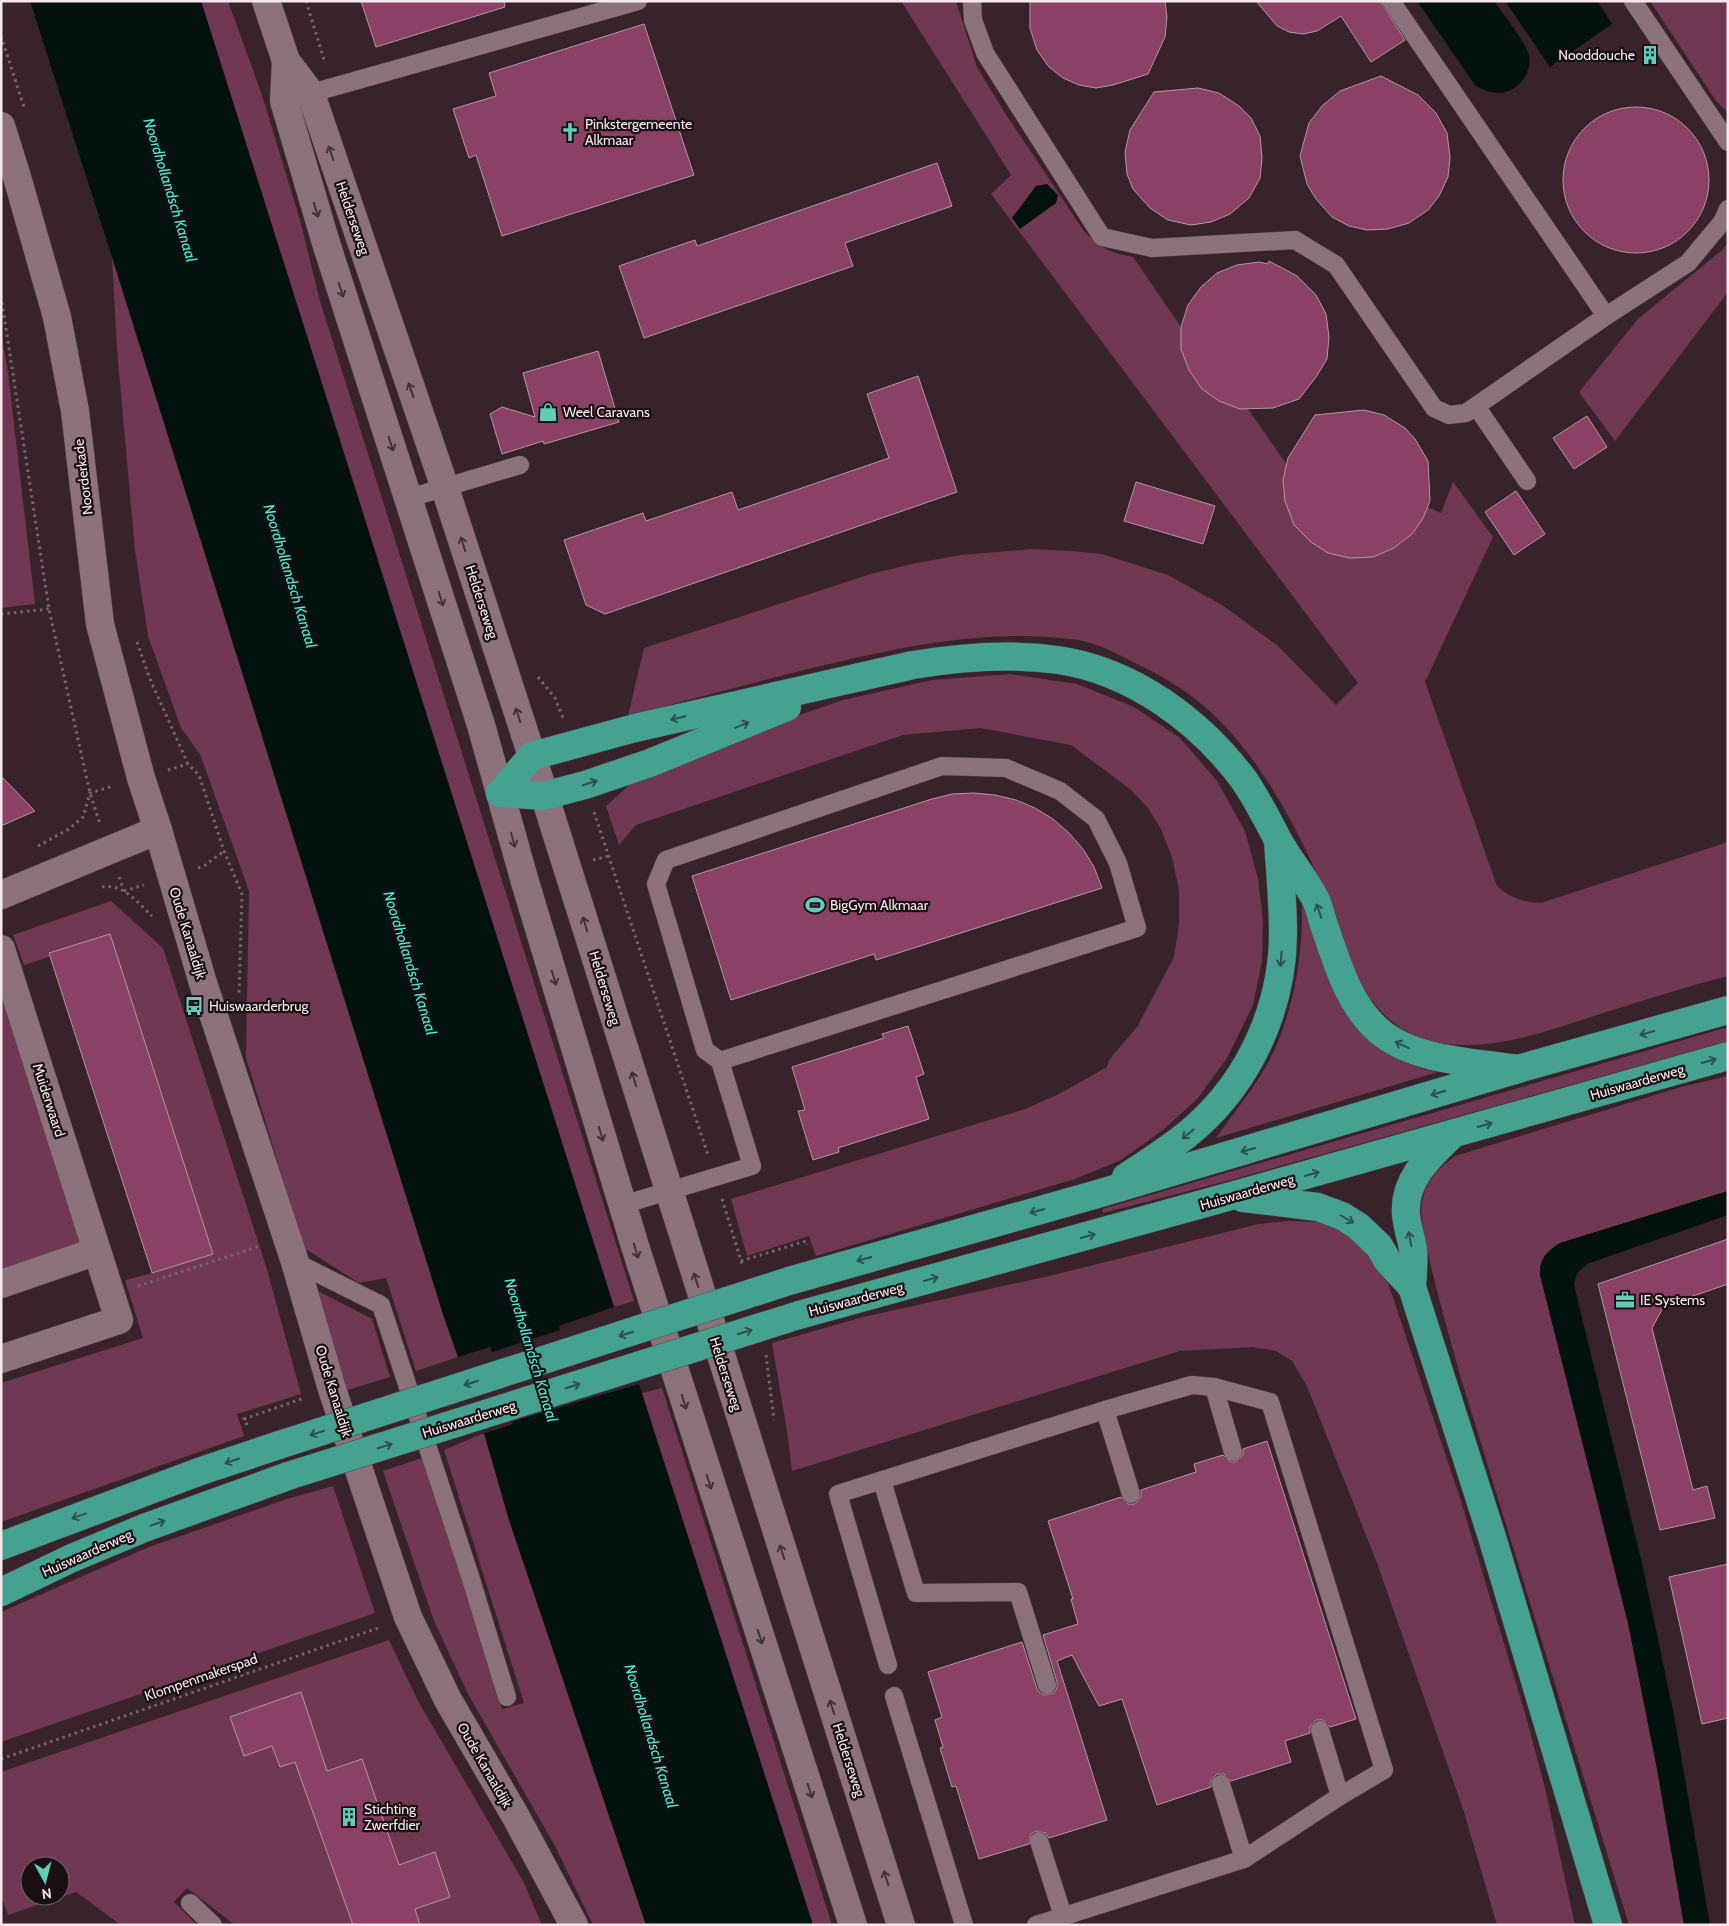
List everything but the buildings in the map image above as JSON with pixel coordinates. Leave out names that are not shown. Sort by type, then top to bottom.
[{"type":"highway","points":[[500,793],[532,756],[635,728],[914,664],[957,658],[1008,656],[1061,660],[1087,666],[1113,675],[1185,717],[1204,735],[1244,780],[1266,815],[1278,840],[1315,898],[1340,970],[1352,998],[1366,1018],[1397,1044],[1418,1052],[1518,1069]]},
{"type":"highway","points":[[500,793],[543,796],[585,785],[650,763],[862,676]]},
{"type":"highway","points":[[1101,1193],[1168,1149],[1196,1127],[1223,1100],[1250,1058],[1265,1026],[1280,973],[1283,934],[1278,840]]},
{"type":"highway","points":[[1,1546],[201,1471],[278,1445],[789,1281],[1101,1193],[1518,1069],[1728,1010]]},
{"type":"highway","name":"Huiswaarderweg","points":[[1,1592],[72,1558],[144,1528],[288,1476],[800,1315],[1728,1056]]},
{"type":"highway","points":[[1453,1134],[1429,1156],[1409,1188],[1406,1200],[1406,1215],[1413,1250],[1412,1287],[1492,1537],[1607,1924]]},
{"type":"highway","points":[[1231,1196],[1318,1207],[1342,1216],[1358,1226],[1379,1246],[1387,1260],[1412,1287]]},
{"type":"main road","name":"Helderseweg","points":[[266,1],[286,61],[311,94],[444,488],[532,756],[543,796],[901,1925]]},
{"type":"main road","name":"Helderseweg","points":[[286,61],[284,101],[326,243],[482,725],[524,882],[700,1454],[853,1925]]},
{"type":"main road","name":"Noorderkade","points":[[1,126],[9,180],[57,317],[75,411],[100,624],[158,830]]},
{"type":"main road","points":[[1,895],[158,830]]},
{"type":"main road","name":"Oude Kanaaldijk","points":[[158,830],[206,992],[290,1250],[332,1389],[408,1618],[448,1700],[516,1817],[574,1925]]},
{"type":"main road","name":"Muiderwaard","points":[[1,949],[120,1320],[1,1359]]},
{"type":"main road","points":[[1,1284],[97,1251]]},
{"type":"lane","points":[[284,101],[638,1]]},
{"type":"lane","points":[[972,1],[973,20],[985,53],[1102,237],[1152,248],[1294,240],[1336,265],[1434,408],[1449,415],[1466,413],[1606,316],[1688,263],[1722,222],[1728,209]]},
{"type":"lane","points":[[1391,1],[1606,316]]},
{"type":"lane","points":[[1633,1],[1728,142]]},
{"type":"lane","points":[[1476,406],[1527,481]]},
{"type":"lane","points":[[409,498],[520,465]]},
{"type":"lane","points":[[622,1204],[752,1166],[720,1061],[706,1050],[656,884],[666,860],[942,766],[1006,768],[1060,791],[1096,819],[1118,864],[1137,928],[720,1061]]},
{"type":"lane","points":[[290,1250],[380,1305],[508,1697]]},
{"type":"lane","points":[[888,1664],[838,1494],[1105,1410],[1192,1385],[1214,1388],[1270,1402],[1384,1770],[1340,1796],[1244,1860],[1036,1925]]},
{"type":"lane","points":[[1214,1388],[1233,1452]]},
{"type":"lane","points":[[1105,1410],[1131,1494]]},
{"type":"lane","points":[[882,1481],[916,1593],[1018,1592],[1047,1685]]},
{"type":"lane","points":[[894,1696],[964,1925]]},
{"type":"lane","points":[[1320,1730],[1340,1796]]},
{"type":"lane","points":[[1221,1784],[1244,1860]]},
{"type":"lane","points":[[1039,1841],[1063,1916]]},
{"type":"lane","points":[[190,1903],[213,1925]]},
{"type":"path","points":[[1,296],[49,609],[90,793],[83,817],[69,829],[30,850]]},
{"type":"path","points":[[1,614],[49,609]]},
{"type":"path","points":[[90,793],[188,764],[199,775],[224,851],[242,894],[239,1006]]},
{"type":"path","points":[[741,1261],[795,1244]]},
{"type":"path","points":[[111,1294],[290,1250]]},
{"type":"path","points":[[244,1418],[301,1399]]},
{"type":"path","name":"Klompenmakerspad","points":[[1,1759],[408,1618]]},
{"type":"shaded area","points":[[201,1],[228,1],[262,95],[300,220],[320,301],[634,1301],[614,1307]]},
{"type":"shaded area","points":[[901,1],[956,1],[977,67],[1003,110],[1084,231],[1106,249],[1133,257],[1181,327],[1181,349],[1189,370],[1202,389],[1219,401],[1240,409],[1248,409],[1287,465],[1283,480],[1285,501],[1294,525],[1328,553],[1350,558],[1373,557],[1427,507],[1441,513],[1453,482],[1493,537],[1425,682],[1497,886],[1517,899],[1541,903],[1728,842],[1728,976],[1670,992],[1542,1033],[1491,1043],[1466,1045],[1442,1043],[1419,1037],[1399,1027],[1382,1012],[1368,995],[1357,976],[1347,955],[1324,891],[1302,843],[1275,793],[1242,746],[1224,725],[1181,688],[1120,655],[1085,641],[1010,636],[976,638],[908,647],[808,669],[628,716],[644,648],[871,574],[961,555],[1034,549],[1102,554],[1168,575],[1222,605],[1278,646],[1336,705],[1358,683],[991,194],[1011,175]]},
{"type":"shaded area","points":[[1650,1],[1728,1],[1728,112],[1716,101]]},
{"type":"shaded area","points":[[1728,243],[1728,292],[1615,441],[1579,392],[1638,319],[1721,251]]},
{"type":"shaded area","points":[[112,257],[458,1357],[416,1371],[386,1278],[359,1283],[304,1248],[246,1058],[249,891],[200,754],[181,728],[148,636],[135,550],[117,350]]},
{"type":"shaded area","points":[[1,331],[8,373],[35,604],[1,608]]},
{"type":"shaded area","points":[[1010,674],[1077,684],[1134,707],[1180,738],[1217,781],[1245,831],[1258,879],[1263,920],[1262,961],[1253,1005],[1227,1058],[1198,1098],[1163,1130],[1121,1160],[1075,1179],[816,1256],[809,1236],[747,1256],[731,1199],[1025,1109],[1057,1095],[1107,1067],[1109,1060],[1137,1027],[1174,957],[1179,924],[1179,891],[1172,857],[1161,829],[1148,808],[1130,789],[1071,745],[980,728],[903,735],[636,825],[619,845],[606,806],[635,780],[759,729],[843,700],[932,680]]},
{"type":"shaded area","points":[[111,901],[163,948],[266,1266],[301,1394],[237,1414],[244,1436],[1,1522],[1,1383],[143,1338],[125,1280],[212,1254],[110,937],[24,965],[13,935]]},
{"type":"shaded area","points":[[1302,904],[1343,1008],[1358,1030],[1389,1055],[1423,1069],[1438,1072],[1216,1138],[1262,1073],[1277,1045],[1284,1026],[1295,986],[1301,945]]},
{"type":"shaded area","points":[[1,981],[85,1245],[1,1271]]},
{"type":"shaded area","points":[[1728,1027],[1728,1041],[1231,1180],[1103,1213],[1102,1209]]},
{"type":"shaded area","points":[[1728,1076],[1728,1191],[1560,1243],[1545,1256],[1540,1269],[1628,1623],[1657,1769],[1684,1925],[1629,1925],[1460,1375],[1428,1253],[1421,1211],[1425,1190],[1431,1179],[1455,1156],[1681,1087]]},
{"type":"shaded area","points":[[1287,1221],[1323,1222],[1344,1232],[1360,1245],[1388,1283],[1460,1498],[1525,1713],[1545,1788],[1575,1925],[1497,1925],[1464,1812],[1377,1563],[1307,1386],[1292,1361],[1276,1351],[1252,1347],[1180,1351],[792,1471],[772,1343],[863,1317],[1049,1276],[1259,1224]]},
{"type":"shaded area","points":[[314,1289],[372,1319],[390,1377],[347,1390]]},
{"type":"shaded area","points":[[662,1388],[832,1925],[813,1925],[642,1393]]},
{"type":"shaded area","points":[[484,1433],[509,1520],[646,1925],[593,1925],[555,1846],[468,1694],[434,1621],[383,1471],[425,1457],[502,1709],[524,1703],[444,1450]]},
{"type":"shaded area","points":[[333,1486],[375,1613],[1,1742],[1,1612],[149,1547],[287,1499]]},
{"type":"shaded area","points":[[389,1640],[418,1701],[523,1881],[542,1925],[235,1925],[187,1888],[174,1902],[197,1925],[121,1925],[76,1892],[70,1894],[70,1856],[20,1856],[20,1906],[35,1906],[8,1915],[1,1896],[1,1772]]},
{"type":"water","name":"Noordhollandsch Kanaal","points":[[30,1],[201,1],[614,1307],[813,1925],[646,1925],[509,1520],[484,1433],[513,1424],[490,1347],[458,1357],[444,1317]]},
{"type":"water","points":[[1417,1],[1494,1],[1527,50],[1529,67],[1524,78],[1516,87],[1501,93],[1483,90],[1475,85]]},
{"type":"water","points":[[1505,1],[1597,1],[1612,24],[1550,67]]},
{"type":"water","points":[[1047,184],[1058,195],[1056,203],[1020,229],[1012,218],[1036,186]]},
{"type":"water","points":[[1728,1191],[1728,1215],[1587,1264],[1577,1273],[1574,1285],[1642,1563],[1675,1720],[1710,1925],[1684,1925],[1657,1769],[1628,1623],[1540,1269],[1545,1256],[1560,1243]]},
{"type":"pier","points":[[616,1306],[642,1383],[511,1422],[511,1425],[481,1434],[483,1431],[510,1422],[489,1353],[560,1330],[559,1326]]},
{"type":"place","name":"Nooddouche","points":[[1650,55]]},
{"type":"place","name":"Pinkstergemeente Alkmaar","points":[[570,132]]},
{"type":"place","name":"Weel Caravans","points":[[548,412]]},
{"type":"place","name":"BigGym Alkmaar","points":[[815,905]]},
{"type":"place","name":"Huiswaarderbrug","points":[[194,1006]]},
{"type":"place","name":"IE Systems","points":[[1625,1300]]},
{"type":"place","name":"Stichting Zwerfdier","points":[[349,1817]]}]
